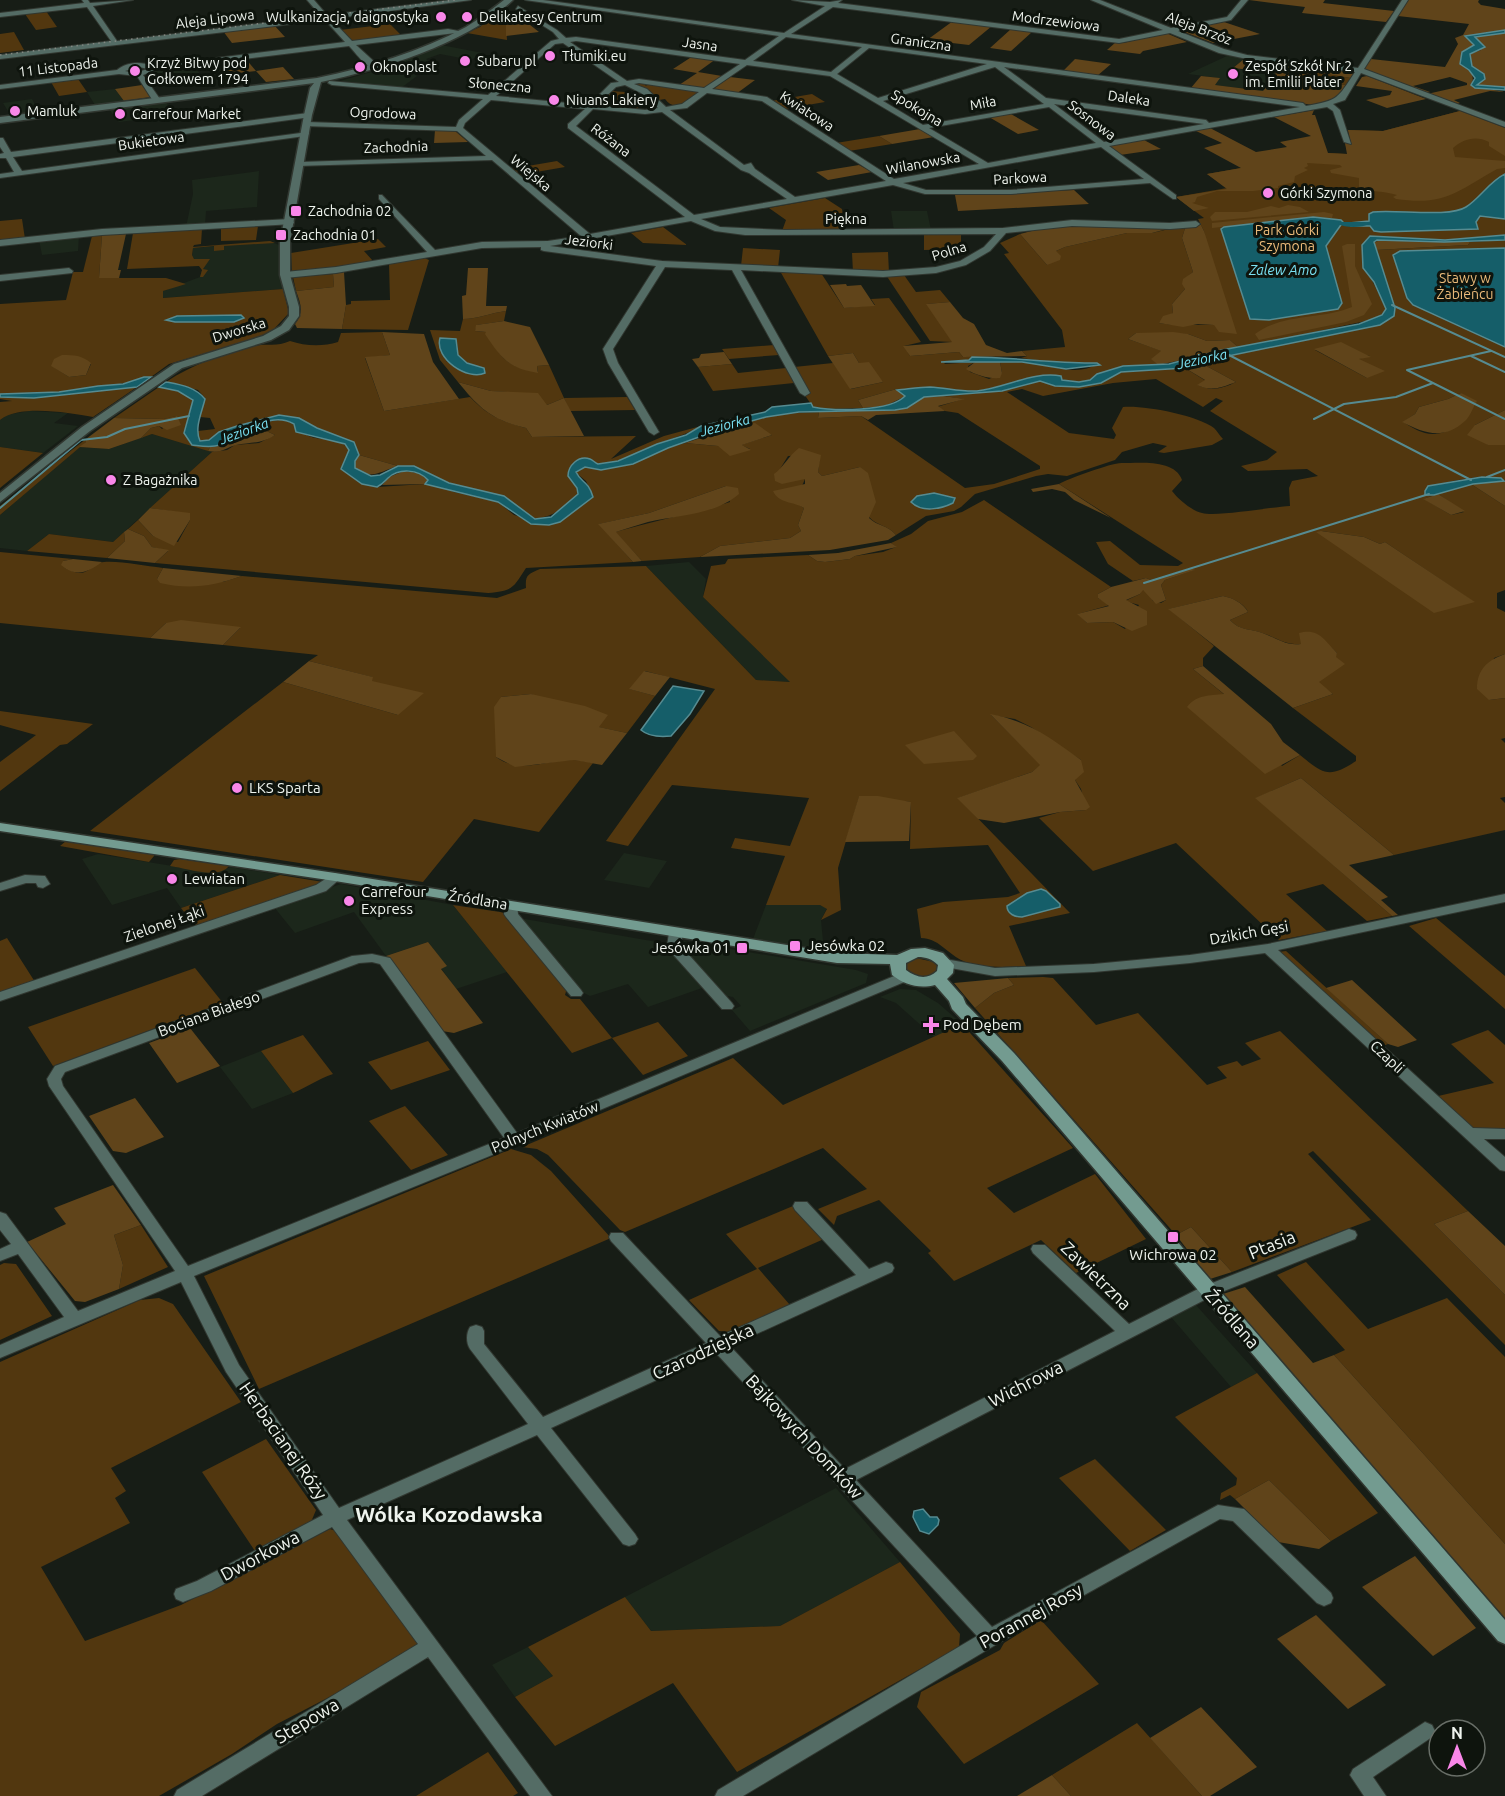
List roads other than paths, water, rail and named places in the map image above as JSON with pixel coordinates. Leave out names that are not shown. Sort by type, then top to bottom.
[{"type":"main road","name":"Źródlana","points":[[0,827],[335,877],[849,960],[858,964],[900,970],[922,982],[949,1003],[958,1005]]},
{"type":"main road","points":[[900,970],[910,953],[923,952],[935,955],[942,972],[922,982]]},
{"type":"main road","name":"Źródlana","points":[[942,972],[958,1005],[1008,1057],[1505,1635]]},
{"type":"street","points":[[0,15],[86,2],[130,0]]},
{"type":"street","points":[[310,0],[376,68]]},
{"type":"street","name":"Aleja Lipowa","points":[[326,16],[444,0]]},
{"type":"street","name":"Aleja Lipowa","points":[[0,55],[468,0]]},
{"type":"street","points":[[526,0],[515,5],[524,15],[629,85],[646,102],[665,110],[706,139],[709,144],[794,200]]},
{"type":"street","name":"Graniczna","points":[[526,0],[1311,107]]},
{"type":"street","name":"Modrzewiowa","points":[[795,0],[836,2],[1119,41],[1229,19],[1245,0]]},
{"type":"street","name":"Aleja Brzóz","points":[[1094,0],[1222,51],[1359,70],[1505,125]]},
{"type":"street","points":[[1348,142],[1335,110],[1328,104],[1342,98],[1405,0]]},
{"type":"street","points":[[0,120],[297,82],[323,82],[376,68],[461,32],[476,24],[505,1]]},
{"type":"street","points":[[86,2],[121,51]]},
{"type":"street","name":"Słoneczna","points":[[323,82],[645,112],[665,110],[684,106],[784,35],[836,2]]},
{"type":"street","points":[[120,72],[131,66],[144,65],[153,68],[447,31],[461,32]]},
{"type":"street","name":"Jasna","points":[[564,40],[576,39],[832,74]]},
{"type":"street","points":[[459,129],[462,122],[553,42],[564,40]]},
{"type":"street","points":[[832,74],[868,46]]},
{"type":"street","points":[[126,58],[131,66]]},
{"type":"street","points":[[878,100],[996,64]]},
{"type":"street","name":"Sosnowa","points":[[996,64],[1173,197]]},
{"type":"street","points":[[120,72],[140,75],[151,72],[153,68]]},
{"type":"street","name":"11 Listopada","points":[[0,87],[120,72]]},
{"type":"street","name":"Spokojna","points":[[832,74],[986,165]]},
{"type":"street","points":[[140,75],[156,99]]},
{"type":"street","name":"Dworska","points":[[0,499],[86,429],[167,373],[185,363],[267,338],[285,328],[295,312],[285,275],[285,242],[307,124],[323,82]]},
{"type":"street","name":"Kwiatowa","points":[[629,85],[646,82],[764,99],[893,182]]},
{"type":"street","name":"Różana","points":[[629,85],[616,84],[610,88],[572,124],[572,128],[692,218]]},
{"type":"street","name":"Daleka","points":[[1041,99],[1202,121],[1212,125]]},
{"type":"street","name":"Wilanowska","points":[[540,245],[1328,104]]},
{"type":"street","name":"Miła","points":[[922,127],[1049,105]]},
{"type":"street","points":[[4,155],[307,124]]},
{"type":"street","name":"Ogrodowa","points":[[307,124],[459,129]]},
{"type":"street","name":"Bukietowa","points":[[0,176],[307,124]]},
{"type":"street","name":"Wiejska","points":[[459,129],[588,237]]},
{"type":"street","points":[[0,140],[4,155],[19,173]]},
{"type":"street","name":"Zachodnia","points":[[300,164],[492,158]]},
{"type":"street","name":"Parkowa","points":[[893,182],[925,192],[960,194],[1064,189],[1150,181]]},
{"type":"street","points":[[382,196],[433,253]]},
{"type":"street","name":"Piękna","points":[[692,218],[715,228],[745,232],[1003,231]]},
{"type":"street","points":[[0,243],[102,232],[290,222]]},
{"type":"street","points":[[1003,231],[1072,223],[1170,226],[1196,224]]},
{"type":"street","name":"Polna","points":[[662,264],[883,274],[936,270],[974,258],[987,249],[1003,231]]},
{"type":"street","name":"Jeziorki","points":[[285,275],[336,270],[482,245],[540,245],[552,250],[662,264]]},
{"type":"street","points":[[654,432],[613,363],[608,349],[662,264]]},
{"type":"street","points":[[735,268],[805,393]]},
{"type":"street","points":[[0,278],[69,271]]},
{"type":"street","name":"Zielonej Łąki","points":[[0,997],[326,886],[335,877]]},
{"type":"street","points":[[0,887],[32,878],[40,879],[43,884]]},
{"type":"street","name":"Dzikich Gęsi","points":[[942,972],[1105,967],[1190,959],[1268,948],[1505,898]]},
{"type":"street","points":[[512,906],[511,914],[576,993]]},
{"type":"street","points":[[676,932],[674,947],[727,1006]]},
{"type":"street","name":"Czapli","points":[[1268,948],[1505,1166]]},
{"type":"street","name":"Bociana Białego","points":[[185,1274],[56,1086],[55,1075],[60,1069],[357,959],[372,958],[385,961],[514,1140]]},
{"type":"street","name":"Polnych Kwiatów","points":[[185,1274],[514,1140],[900,970]]},
{"type":"street","points":[[1469,1133],[1505,1134]]},
{"type":"street","points":[[801,1206],[866,1276]]},
{"type":"street","points":[[0,1218],[75,1319]]},
{"type":"street","name":"Ptasia","points":[[1208,1291],[1349,1235]]},
{"type":"street","name":"Bajkowych Domków","points":[[616,1237],[990,1638]]},
{"type":"street","points":[[0,1255],[21,1246]]},
{"type":"street","name":"Zawietrzna","points":[[1039,1249],[1127,1332]]},
{"type":"street","name":"Czarodziejska","points":[[335,1517],[541,1426],[886,1268]]},
{"type":"street","points":[[0,1352],[185,1274]]},
{"type":"street","name":"Herbacianej Róży","points":[[185,1274],[209,1317],[232,1368],[335,1517],[542,1796]]},
{"type":"street","name":"Wichrowa","points":[[843,1478],[1208,1291]]},
{"type":"street","points":[[476,1331],[476,1345],[629,1539]]},
{"type":"street","name":"Porannej Rosy","points":[[725,1796],[990,1638],[1218,1512],[1238,1514],[1324,1598]]},
{"type":"street","name":"Dworkowa","points":[[183,1594],[335,1517]]},
{"type":"street","name":"Stepowa","points":[[184,1796],[431,1646]]},
{"type":"street","points":[[1376,1796],[1360,1775],[1425,1731]]},
{"type":"water","points":[[1505,30],[1505,33],[1475,37],[1485,47],[1470,54],[1472,66],[1484,74],[1485,79],[1477,85],[1505,87],[1505,90],[1475,88],[1471,85],[1475,78],[1460,64],[1462,52],[1474,45],[1465,36]]},
{"type":"water","points":[[1505,174],[1505,219],[1480,216],[1476,222],[1478,229],[1381,232],[1374,231],[1370,226],[1351,226],[1350,223],[1369,221],[1369,214],[1373,212],[1435,213],[1458,210],[1466,207]]},
{"type":"water","name":"Zalew Amo","points":[[1313,217],[1343,222],[1326,246],[1342,303],[1338,309],[1269,320],[1250,319],[1221,229]]},
{"type":"water","name":"Jeziorka","points":[[1505,235],[1505,240],[1444,242],[1377,240],[1374,242],[1395,308],[1394,316],[1380,325],[1199,362],[1185,368],[1121,372],[1101,383],[1079,387],[1055,386],[1040,381],[1002,391],[924,397],[907,408],[895,410],[799,412],[766,417],[668,448],[633,464],[601,470],[585,467],[576,472],[589,487],[593,497],[560,522],[549,525],[531,524],[498,502],[425,484],[428,480],[414,472],[403,471],[392,475],[377,487],[362,484],[341,469],[349,450],[345,444],[296,432],[294,424],[284,420],[265,422],[220,445],[210,447],[192,445],[184,433],[193,400],[178,391],[159,387],[166,382],[183,386],[192,389],[205,399],[198,425],[200,441],[209,440],[219,432],[237,426],[279,415],[299,418],[317,428],[354,442],[359,455],[355,461],[355,468],[371,476],[380,475],[398,466],[414,466],[449,483],[504,496],[535,519],[551,517],[578,494],[568,472],[578,460],[586,458],[598,464],[618,461],[657,444],[686,435],[701,426],[765,412],[772,407],[811,403],[813,407],[834,409],[875,408],[898,401],[905,396],[897,390],[930,387],[977,391],[1050,375],[1061,376],[1062,380],[1079,382],[1090,380],[1097,374],[1123,366],[1169,364],[1222,350],[1359,324],[1382,315],[1386,309],[1374,282],[1363,268],[1362,245],[1370,236],[1445,240]]},
{"type":"water","name":"Stawy w Żabieńcu","points":[[1505,248],[1505,347],[1413,305],[1407,298],[1393,255],[1400,251]]},
{"type":"water","points":[[241,315],[244,318],[234,322],[166,320],[177,316]]},
{"type":"water","points":[[440,338],[456,339],[458,355],[467,363],[484,368],[485,373],[470,374],[454,366],[442,353]]},
{"type":"water","points":[[972,357],[1097,363],[1100,365],[1066,369],[1022,362],[941,362],[969,360]]},
{"type":"water","points":[[151,377],[137,387],[34,398],[0,397],[0,394],[59,392],[123,384]]},
{"type":"water","points":[[1482,477],[1501,478],[1504,481],[1473,484],[1434,495],[1425,495],[1428,486]]},
{"type":"water","points":[[934,493],[955,498],[953,503],[932,509],[921,508],[911,502],[917,496]]},
{"type":"water","points":[[673,686],[704,691],[690,714],[671,736],[655,736],[641,730]]},
{"type":"water","points":[[1041,889],[1060,904],[1060,907],[1022,917],[1014,916],[1008,911],[1007,906],[1027,893]]},
{"type":"water","points":[[923,1509],[930,1517],[937,1517],[939,1520],[938,1525],[929,1534],[920,1531],[913,1517],[914,1511]]},
{"type":"waterway","points":[[1342,224],[1365,224]]},
{"type":"waterway","points":[[1392,305],[1505,357]]},
{"type":"waterway","points":[[1433,383],[1407,370],[1491,351]]},
{"type":"waterway","name":"Jeziorka","points":[[1227,354],[1334,409]]},
{"type":"waterway","points":[[1471,356],[1505,372]]},
{"type":"waterway","points":[[1334,409],[1344,404],[1396,397],[1433,383]]},
{"type":"waterway","points":[[1433,383],[1505,419]]},
{"type":"waterway","points":[[1314,419],[1334,409]]},
{"type":"waterway","points":[[1334,409],[1471,480]]},
{"type":"waterway","points":[[0,508],[81,440],[107,437],[125,429],[189,416]]},
{"type":"waterway","points":[[1487,477],[1505,470]]},
{"type":"waterway","points":[[1144,583],[1429,494]]},
{"type":"railway","points":[[0,55],[456,0]]},
{"type":"place","name":"Wulkanizacja, daignostyka","points":[[441,17]]},
{"type":"place","name":"Delikatesy Centrum","points":[[467,17]]},
{"type":"place","name":"Tłumiki.eu","points":[[550,56]]},
{"type":"place","name":"Subaru pl","points":[[465,61]]},
{"type":"place","name":"Oknoplast","points":[[360,67]]},
{"type":"place","name":"Krzyż Bitwy pod Gołkowem 1794","points":[[135,71]]},
{"type":"place","name":"Zespół Szkół Nr 2 im. Emilii Plater","points":[[1233,74]]},
{"type":"place","name":"Niuans Lakiery","points":[[554,100]]},
{"type":"place","name":"Mamluk","points":[[15,111]]},
{"type":"place","name":"Carrefour Market","points":[[120,114]]},
{"type":"place","name":"Górki Szymona","points":[[1268,193]]},
{"type":"place","name":"Zachodnia 02","points":[[296,211]]},
{"type":"place","name":"Zachodnia 01","points":[[281,235]]},
{"type":"place","name":"Z Bagażnika","points":[[111,480]]},
{"type":"place","name":"LKS Sparta","points":[[237,788]]},
{"type":"place","name":"Lewiatan","points":[[172,879]]},
{"type":"place","name":"Carrefour Express","points":[[349,901]]},
{"type":"place","name":"Jesówka 02","points":[[795,946]]},
{"type":"place","name":"Jesówka 01","points":[[742,948]]},
{"type":"place","name":"Pod Dębem","points":[[931,1025]]},
{"type":"place","name":"Wichrowa 02","points":[[1173,1237]]},
{"type":"district","name":"Wólka Kozodawska","points":[[449,1515]]},
{"type":"park label","name":"Park Górki Szymona","points":[[1287,238]]}]
